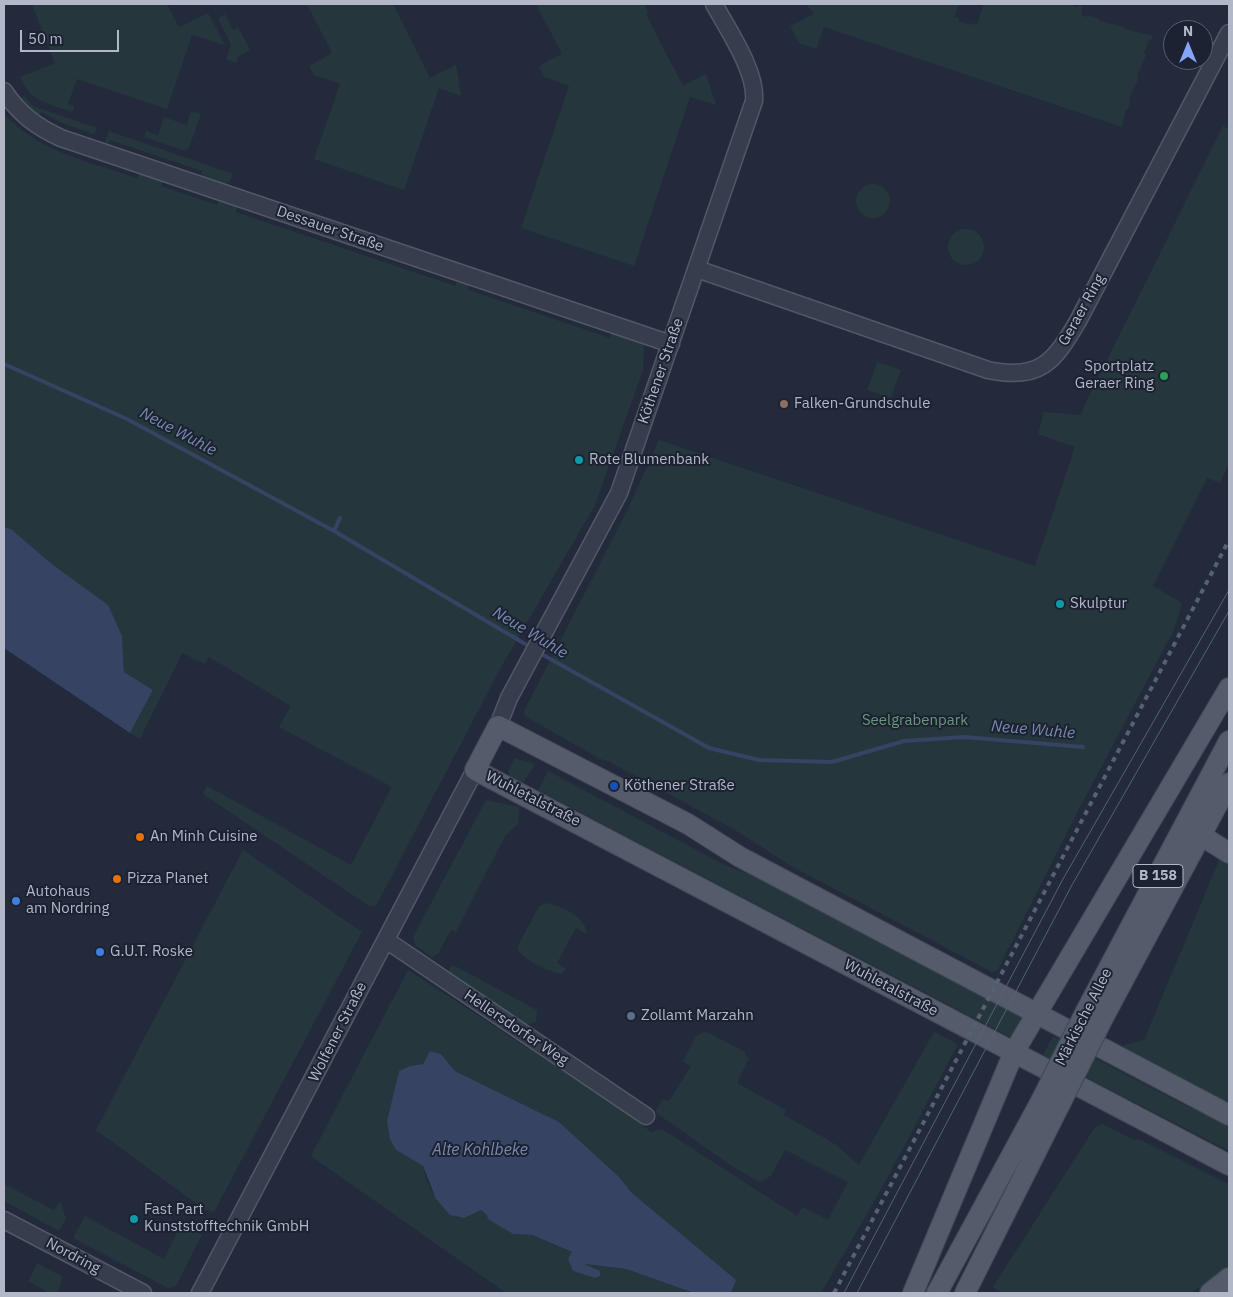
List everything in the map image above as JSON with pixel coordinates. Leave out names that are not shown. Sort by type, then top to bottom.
[{"type":"main road","points":[[913,1293],[1014,1052],[1035,1013],[1229,688]]},
{"type":"main road","name":"Wuhletalstraße","points":[[498,726],[475,770],[1229,1165]]},
{"type":"main road","points":[[498,726],[688,824],[740,856],[1229,1115]]},
{"type":"main road","name":"Märkische Allee","points":[[937,1293],[1049,1105],[1229,741]]},
{"type":"main road","name":"Märkische Allee","points":[[1095,1015],[1216,845],[1229,783]]},
{"type":"main road","name":"Märkische Allee","points":[[970,1291],[1049,1105]]},
{"type":"main road","points":[[1210,1293],[1229,1278]]},
{"type":"street","name":"Köthener Straße","points":[[498,726],[547,626],[618,493],[754,101],[755,88],[751,75],[714,4]]},
{"type":"street","name":"Geraer Ring","points":[[697,269],[988,370],[1005,374],[1023,373],[1038,369],[1054,358],[1078,321],[1229,33]]},
{"type":"street","name":"Dessauer Straße","points":[[4,91],[20,113],[32,123],[61,138],[671,344]]},
{"type":"street","name":"Wolfener Straße","points":[[200,1293],[475,770]]},
{"type":"street","name":"Hellersdorfer Weg","points":[[386,940],[646,1116]]},
{"type":"street","name":"Nordring","points":[[4,1220],[143,1293]]},
{"type":"green space","points":[[32,4],[167,4],[179,27],[208,13],[225,45],[192,35],[167,109],[77,79],[68,104],[75,107],[72,112],[35,97],[29,92],[20,77],[55,63]]},
{"type":"green space","points":[[307,4],[393,4],[430,78],[456,65],[461,96],[439,88],[404,190],[314,159],[340,84],[314,75],[309,66],[332,53]]},
{"type":"green space","points":[[536,4],[644,4],[648,12],[646,14],[683,86],[706,74],[716,105],[690,97],[634,266],[521,228],[569,86],[544,77],[539,66],[562,54]]},
{"type":"green space","points":[[806,4],[959,4],[954,17],[959,18],[958,21],[971,25],[972,23],[977,24],[984,4],[1068,4],[1078,7],[1079,5],[1083,6],[1081,15],[1087,17],[1088,15],[1099,19],[1099,21],[1153,36],[1151,41],[1149,40],[1144,53],[1146,55],[1137,76],[1139,77],[1129,98],[1131,99],[1128,109],[1126,109],[1122,127],[824,27],[816,49],[799,43],[790,26],[814,14]]},
{"type":"green space","points":[[225,14],[233,30],[238,27],[250,50],[238,57],[236,63],[226,59],[231,45],[218,18]]},
{"type":"green space","points":[[24,95],[33,106],[97,128],[94,134],[62,123],[41,112],[37,118],[18,101]]},
{"type":"green space","points":[[191,111],[201,114],[189,148],[182,150],[144,137],[146,131],[158,135],[164,117],[187,125]]},
{"type":"green space","points":[[4,114],[33,138],[83,161],[137,178],[140,171],[163,179],[161,186],[217,205],[220,198],[238,204],[236,212],[455,286],[459,277],[470,282],[468,290],[610,338],[613,330],[644,342],[643,370],[595,505],[500,669],[376,906],[369,906],[203,794],[207,786],[351,865],[392,787],[279,727],[291,706],[209,657],[205,664],[182,653],[140,739],[130,733],[153,690],[124,672],[122,636],[53,565],[11,529],[4,527]]},
{"type":"green space","name":"Seelgrabenpark","points":[[1223,126],[1229,129],[1229,463],[1220,483],[1207,478],[1153,586],[1182,603],[1174,630],[1080,807],[997,971],[992,972],[791,866],[735,830],[608,761],[600,759],[525,716],[524,711],[627,511],[659,440],[1035,566],[1075,447],[1038,434],[1044,412],[1080,415]]},
{"type":"green space","points":[[109,131],[233,174],[231,180],[224,184],[215,183],[200,178],[202,171],[110,140],[107,146],[103,146]]},
{"type":"green space","points":[[873,184],[885,189],[890,201],[885,213],[873,218],[861,213],[856,201],[861,189]]},
{"type":"green space","points":[[966,229],[973,230],[979,234],[983,240],[983,254],[979,260],[973,264],[966,265],[959,264],[953,260],[949,254],[948,247],[949,240],[953,234],[959,230]]},
{"type":"green space","points":[[877,362],[901,370],[891,398],[867,390]]},
{"type":"green space","points":[[515,758],[535,764],[523,783],[510,776],[508,771]]},
{"type":"green space","points":[[548,771],[723,864],[779,886],[1020,1013],[1017,1030],[1010,1037],[538,790]]},
{"type":"green space","points":[[486,800],[519,807],[518,824],[505,836],[456,932],[451,930],[438,954],[432,957],[416,946],[413,937]]},
{"type":"green space","points":[[243,850],[362,932],[214,1212],[204,1209],[96,1130]]},
{"type":"green space","points":[[1220,858],[1229,860],[1229,1104],[1123,1048],[1124,1045],[1144,1040]]},
{"type":"green space","points":[[547,903],[572,913],[578,917],[586,928],[587,934],[576,928],[557,963],[566,969],[562,974],[538,965],[526,958],[518,950],[518,946],[539,906]]},
{"type":"green space","points":[[451,966],[457,967],[537,1010],[536,1022],[524,1025],[448,973]]},
{"type":"green space","points":[[408,970],[621,1109],[651,1132],[662,1129],[797,1216],[803,1207],[828,1220],[848,1182],[785,1150],[771,1176],[760,1182],[730,1165],[655,1112],[662,1100],[669,1101],[691,1066],[683,1062],[695,1037],[704,1032],[709,1033],[745,1052],[749,1058],[737,1083],[786,1110],[784,1115],[835,1144],[859,1165],[934,1032],[958,1044],[884,1184],[821,1293],[731,1293],[733,1291],[658,1215],[632,1193],[618,1176],[559,1122],[455,1071],[441,1054],[430,1051],[423,1064],[410,1066],[399,1071],[387,1121],[396,1150],[423,1166],[431,1189],[457,1218],[481,1210],[513,1234],[532,1235],[573,1253],[573,1271],[595,1278],[600,1276],[581,1264],[626,1269],[694,1293],[506,1293],[311,1156]]},
{"type":"green space","points":[[1053,1036],[1184,1105],[1229,1124],[1229,1151],[1043,1055]]},
{"type":"green space","points":[[1102,1124],[1135,1140],[1141,1140],[1229,1184],[1229,1265],[1215,1279],[1190,1293],[1002,1293],[993,1287],[1095,1127]]},
{"type":"green space","points":[[4,1184],[54,1210],[59,1202],[61,1203],[66,1219],[59,1231],[4,1201]]},
{"type":"green space","points":[[85,1216],[164,1259],[181,1224],[202,1235],[176,1286],[168,1288],[73,1238]]},
{"type":"green space","points":[[37,1263],[63,1277],[57,1293],[49,1293],[28,1281]]},
{"type":"water","points":[[4,527],[11,529],[53,565],[108,605],[122,636],[124,672],[153,690],[130,733],[4,648]]},
{"type":"water","name":"Alte Kohlbeke","points":[[430,1051],[441,1054],[455,1071],[559,1122],[618,1176],[632,1193],[736,1280],[731,1293],[694,1293],[626,1269],[584,1264],[600,1271],[600,1276],[595,1278],[573,1271],[568,1259],[572,1252],[532,1235],[513,1234],[488,1219],[487,1215],[481,1210],[464,1218],[450,1215],[436,1199],[423,1166],[396,1150],[390,1139],[387,1121],[399,1071],[410,1066],[423,1064]]},
{"type":"waterway","name":"Neue Wuhle","points":[[4,364],[127,419],[334,531],[532,648]]},
{"type":"waterway","points":[[334,531],[340,518]]},
{"type":"waterway","name":"Neue Wuhle","points":[[538,652],[709,748],[759,760],[832,762],[904,741],[964,737],[1083,747]]},
{"type":"tram line","points":[[844,1293],[1063,879],[1229,590]]},
{"type":"tram line","points":[[857,1293],[1072,885],[1229,611]]},
{"type":"railway","points":[[834,1293],[1229,540]]},
{"type":"place","name":"Sportplatz Geraer Ring","points":[[1164,376]]},
{"type":"place","name":"Falken-Grundschule","points":[[784,404]]},
{"type":"place","name":"Rote Blumenbank","points":[[579,460]]},
{"type":"place","name":"Skulptur","points":[[1060,604]]},
{"type":"place","name":"Köthener Straße","points":[[614,786]]},
{"type":"place","name":"An Minh Cuisine","points":[[140,837]]},
{"type":"place","name":"Pizza Planet","points":[[117,879]]},
{"type":"place","name":"Autohaus am Nordring","points":[[16,901]]},
{"type":"place","name":"G.U.T. Roske","points":[[100,952]]},
{"type":"place","name":"Zollamt Marzahn","points":[[631,1016]]},
{"type":"place","name":"Fast Part Kunststofftechnik GmbH","points":[[134,1219]]}]
